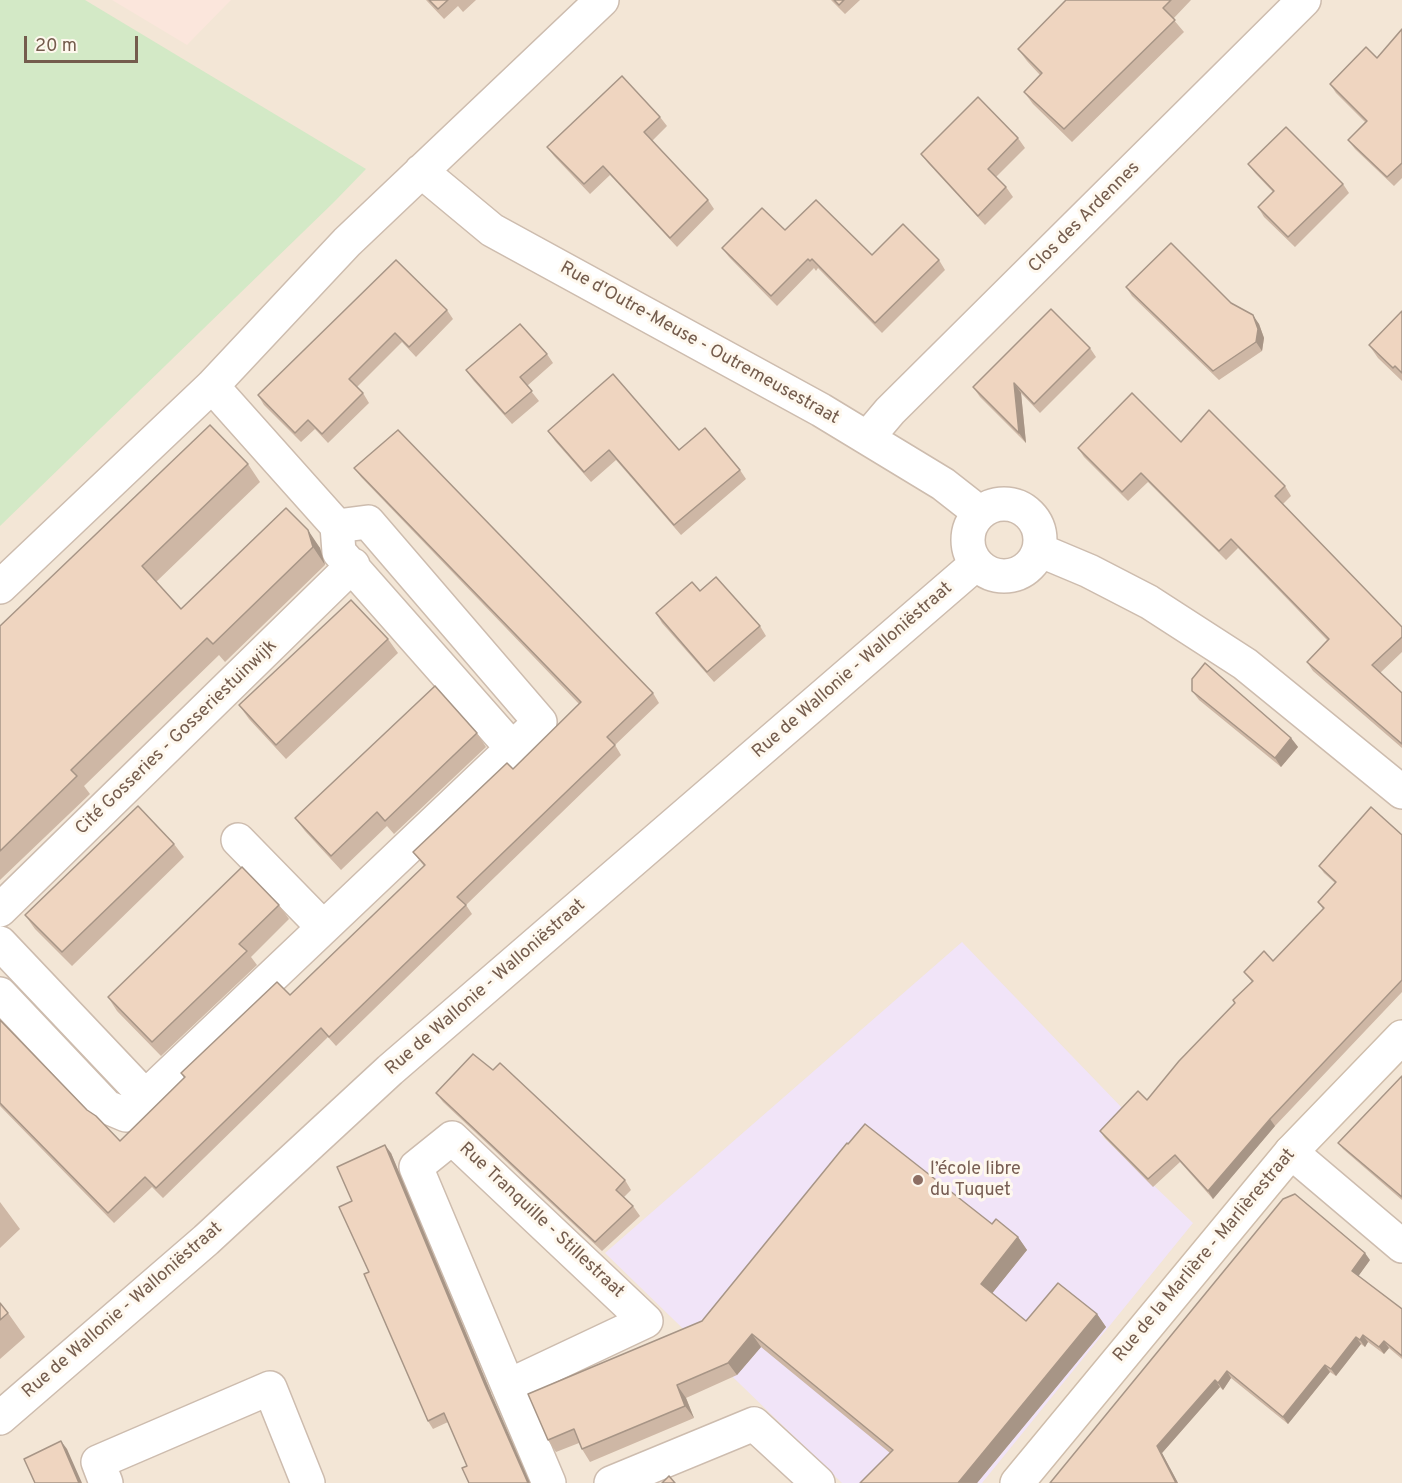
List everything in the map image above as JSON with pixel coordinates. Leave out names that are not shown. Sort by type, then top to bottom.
[{"type":"street","points":[[0,587],[212,386],[347,242],[602,0]]},
{"type":"street","name":"Clos des Ardennes","points":[[868,437],[890,411],[1304,0]]},
{"type":"street","name":"Rue d'Outre-Meuse - Outremeusestraat","points":[[421,171],[492,230],[868,437],[943,484],[980,513]]},
{"type":"street","points":[[212,386],[337,526],[339,552],[512,748]]},
{"type":"street","points":[[1013,505],[1024,510],[1038,527],[1039,550],[1027,569],[1006,577],[995,575],[976,564],[968,544],[969,532],[980,513],[990,507],[1013,505]]},
{"type":"street","points":[[0,994],[107,1107],[126,1115],[144,1095],[540,722],[368,522],[337,526]]},
{"type":"street","points":[[1039,550],[1089,571],[1149,602],[1245,664],[1402,792]]},
{"type":"street","name":"Rue de Wallonie - Walloniëstraat","points":[[0,1418],[206,1239],[390,1070],[976,564]]},
{"type":"street","name":"Cité Gosseries - Gosseriestuinwijk","points":[[0,910],[353,566]]},
{"type":"street","points":[[238,840],[323,927]]},
{"type":"street","points":[[0,943],[144,1095]]},
{"type":"street","name":"Rue de la Marlière - Marlièrestraat","points":[[1017,1483],[1291,1152],[1402,1037]]},
{"type":"street","name":"Rue Tranquille - Stillestraat","points":[[508,1386],[646,1321],[452,1138],[416,1167],[508,1386],[549,1483]]},
{"type":"street","points":[[1291,1152],[1402,1246]]},
{"type":"street","points":[[106,1483],[98,1462],[270,1388],[305,1482]]},
{"type":"street","points":[[612,1483],[754,1424],[818,1483]]},
{"type":"shaded area","points":[[0,0],[1402,0],[1402,1483],[0,1483]]},
{"type":"shaded area","points":[[112,0],[231,0],[187,45]]},
{"type":"shaded area","name":"l’école libre du Tuquet","points":[[962,942],[1126,1112],[1102,1136],[1193,1223],[982,1483],[842,1483],[605,1253]]},
{"type":"green space","points":[[0,0],[85,0],[366,169],[0,526]]},
{"type":"building","points":[[429,0],[448,0],[438,9]]},
{"type":"building","points":[[834,0],[844,0],[839,5]]},
{"type":"building","points":[[1066,0],[1171,0],[1163,8],[1175,20],[1064,129],[1024,92],[1042,73],[1018,49]]},
{"type":"building","points":[[1402,29],[1402,163],[1387,177],[1348,140],[1367,121],[1330,84],[1366,47],[1377,58]]},
{"type":"building","points":[[622,76],[660,117],[644,132],[708,200],[670,238],[603,166],[584,184],[547,147]]},
{"type":"building","points":[[978,97],[1018,138],[988,169],[1006,187],[978,216],[921,154]]},
{"type":"building","points":[[1286,127],[1343,184],[1288,237],[1258,207],[1274,191],[1248,164]]},
{"type":"building","points":[[816,200],[872,255],[903,224],[939,260],[875,323],[812,259],[810,261],[808,259],[771,296],[722,248],[762,208],[785,230]]},
{"type":"building","points":[[1171,243],[1231,303],[1253,315],[1258,329],[1256,342],[1213,371],[1126,287]]},
{"type":"building","points":[[396,260],[447,310],[409,347],[395,333],[349,379],[363,393],[322,434],[308,420],[295,433],[258,395]]},
{"type":"building","points":[[1051,309],[1090,348],[1034,404],[1014,383],[1019,433],[973,387]]},
{"type":"building","points":[[1402,311],[1402,373],[1395,366],[1393,368],[1369,345]]},
{"type":"building","points":[[520,324],[547,354],[520,377],[532,391],[505,414],[466,370]]},
{"type":"building","points":[[613,374],[679,450],[705,428],[740,470],[674,525],[609,450],[584,472],[548,431]]},
{"type":"building","points":[[1132,393],[1181,442],[1209,410],[1285,486],[1275,496],[1402,627],[1402,637],[1372,665],[1402,693],[1402,744],[1307,662],[1329,639],[1231,539],[1219,551],[1141,473],[1122,492],[1078,448]]},
{"type":"building","points":[[210,425],[248,464],[142,566],[181,609],[286,508],[308,530],[313,547],[213,644],[207,638],[71,770],[77,776],[0,851],[0,626]]},
{"type":"building","points":[[398,430],[653,693],[607,737],[615,745],[457,897],[466,905],[329,1037],[321,1028],[156,1188],[145,1177],[108,1213],[0,1103],[0,1020],[120,1141],[185,1077],[181,1073],[277,982],[290,995],[425,865],[413,852],[507,763],[513,769],[581,702],[354,468]]},
{"type":"building","points":[[716,577],[760,626],[707,672],[656,613],[692,582],[700,591]]},
{"type":"building","points":[[351,600],[388,639],[276,745],[239,705]]},
{"type":"building","points":[[1205,663],[1291,738],[1275,758],[1192,691],[1192,679]]},
{"type":"building","points":[[435,686],[477,733],[385,821],[377,812],[331,856],[295,818]]},
{"type":"building","points":[[138,806],[174,844],[62,952],[25,915]]},
{"type":"building","points":[[1371,807],[1402,835],[1402,980],[1270,1119],[1208,1191],[1175,1155],[1148,1179],[1100,1131],[1138,1091],[1147,1100],[1179,1061],[1235,1003],[1233,1000],[1253,981],[1244,972],[1264,951],[1273,961],[1324,908],[1318,902],[1336,882],[1319,866]]},
{"type":"building","points":[[242,867],[279,905],[239,944],[247,951],[152,1042],[108,997]]},
{"type":"building","points":[[473,1054],[493,1070],[500,1063],[625,1180],[616,1190],[633,1206],[595,1242],[436,1093]]},
{"type":"building","points":[[1402,1076],[1402,1197],[1338,1143]]},
{"type":"building","points":[[865,1124],[992,1224],[996,1219],[1018,1237],[981,1284],[1026,1321],[1058,1283],[1097,1314],[958,1483],[860,1483],[893,1450],[752,1334],[728,1363],[677,1385],[685,1406],[582,1449],[574,1429],[548,1440],[528,1394],[702,1321]]},
{"type":"building","points":[[385,1145],[528,1483],[469,1483],[462,1468],[467,1466],[444,1413],[428,1421],[364,1274],[369,1272],[339,1207],[352,1201],[337,1167]]},
{"type":"building","points":[[1295,1194],[1365,1253],[1352,1271],[1402,1309],[1402,1356],[1384,1341],[1379,1347],[1363,1335],[1360,1340],[1356,1337],[1331,1369],[1325,1365],[1283,1417],[1227,1371],[1218,1383],[1215,1380],[1157,1446],[1176,1483],[1050,1483],[1283,1199]]},
{"type":"building","points":[[0,1303],[8,1313],[0,1320]]},
{"type":"building","points":[[61,1441],[79,1483],[35,1483],[24,1459]]},
{"type":"building","points":[[669,1476],[675,1483],[662,1483]]},
{"type":"place","name":"l’école libre du Tuquet","points":[[918,1180]]}]
